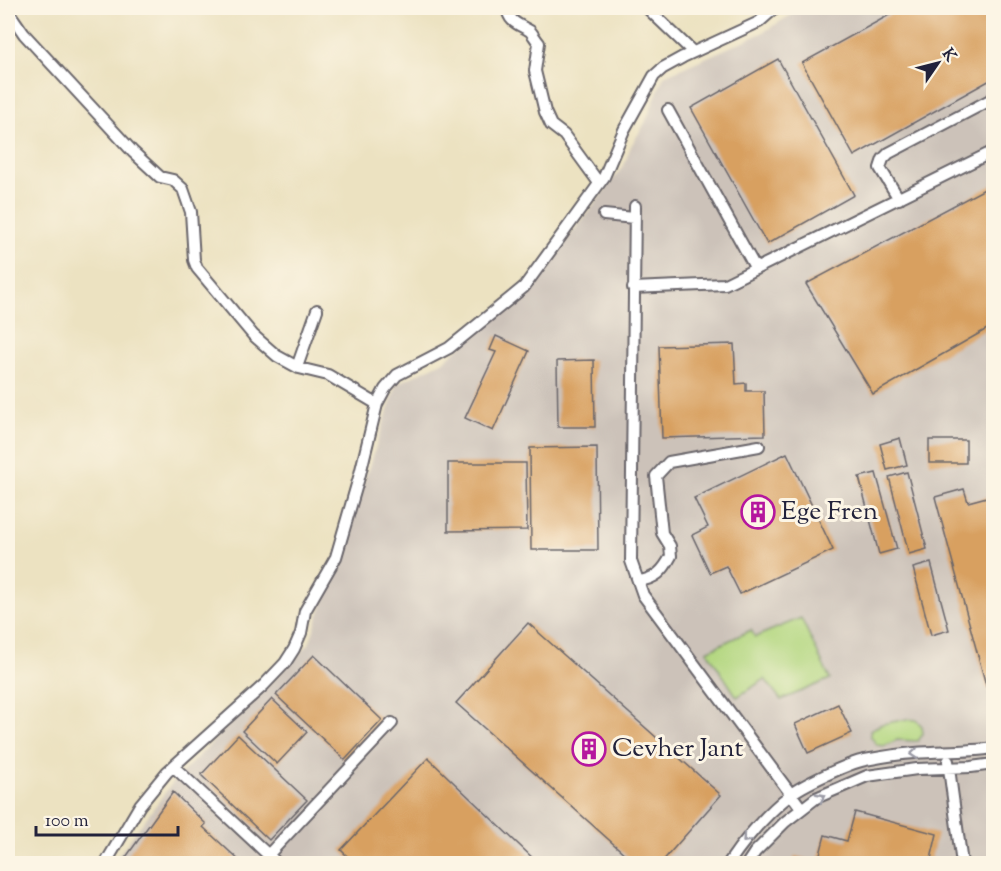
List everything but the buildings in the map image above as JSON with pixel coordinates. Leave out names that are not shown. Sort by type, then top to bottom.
[{"type":"street","points":[[507,8],[508,15],[517,26],[531,32],[539,44],[535,71],[545,112],[551,125],[564,135],[599,183]]},
{"type":"street","points":[[647,8],[693,52]]},
{"type":"street","points":[[105,864],[140,805],[174,767],[264,685],[285,663],[294,649],[301,633],[305,611],[336,557],[363,464],[377,404],[385,390],[397,375],[449,348],[524,287],[599,183],[624,130],[654,76],[663,68],[693,52],[759,22],[775,8]]},
{"type":"street","points":[[8,11],[24,34],[132,152],[160,177],[173,180],[183,189],[191,212],[194,260],[197,268],[253,335],[277,356],[297,367],[328,375],[377,404]]},
{"type":"street","points":[[898,199],[880,168],[883,159],[889,153],[993,98]]},
{"type":"street","points":[[668,110],[756,269]]},
{"type":"street","points":[[633,288],[725,284],[993,151]]},
{"type":"street","points":[[635,206],[631,561],[643,595],[802,809]]},
{"type":"street","points":[[604,215],[634,218]]},
{"type":"street","points":[[297,367],[316,310]]},
{"type":"street","points":[[638,581],[651,579],[659,574],[671,556],[670,546],[662,534],[656,476],[669,462],[759,446]]},
{"type":"street","points":[[269,854],[392,723]]},
{"type":"street","points":[[728,864],[743,842],[790,795],[808,784],[862,760],[916,753],[969,752],[993,748]]},
{"type":"street","points":[[947,752],[962,864]]},
{"type":"street","points":[[747,864],[755,852],[785,822],[816,798],[867,776],[917,769],[993,764]]},
{"type":"street","points":[[174,767],[278,864]]},
{"type":"shaded area","points":[[802,8],[993,8],[993,863],[112,864],[174,781],[309,644],[397,384],[444,361],[535,282],[624,165],[631,146],[645,123],[664,76],[762,33]]},
{"type":"green space","points":[[801,618],[830,679],[781,700],[765,679],[737,697],[707,651],[751,630],[755,637]]},
{"type":"green space","points":[[907,719],[916,720],[922,726],[923,734],[918,741],[897,740],[884,746],[877,745],[871,737],[870,730],[882,724]]},
{"type":"place","name":"Ege Fren","points":[[758,512]]},
{"type":"place","name":"Cevher Jant","points":[[589,749]]}]
